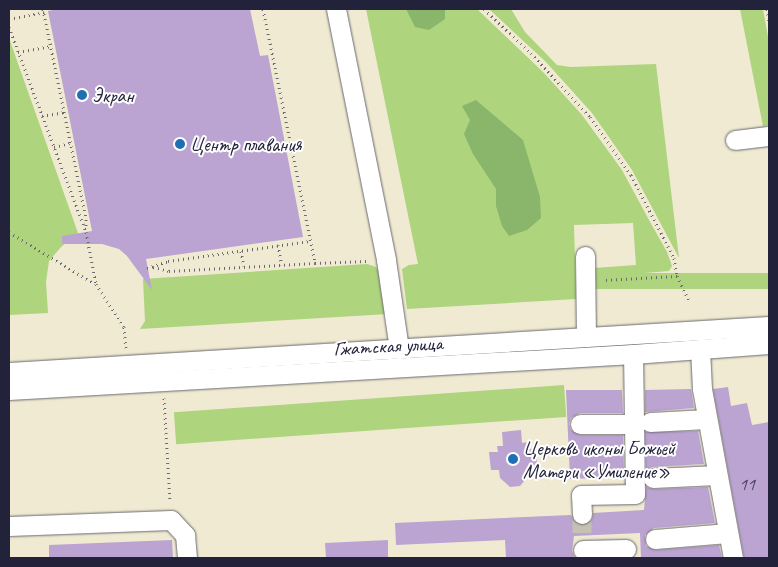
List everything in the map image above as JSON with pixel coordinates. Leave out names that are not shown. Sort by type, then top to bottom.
[{"type":"street","points":[[336,9],[386,260],[399,349]]},
{"type":"street","points":[[735,140],[769,136]]},
{"type":"street","points":[[585,256],[586,337]]},
{"type":"street","name":"Гжатская улица","points":[[9,372],[769,326]]},
{"type":"street","name":"Гжатская улица","points":[[9,390],[633,354],[769,344]]},
{"type":"street","points":[[700,349],[702,389],[732,558]]},
{"type":"street","points":[[582,514],[582,494],[635,494],[642,423],[633,354]]},
{"type":"street","points":[[580,424],[707,419]]},
{"type":"street","points":[[653,478],[717,475]]},
{"type":"street","points":[[9,526],[172,520],[185,535],[187,558]]},
{"type":"street","points":[[655,539],[728,532]]},
{"type":"street","points":[[583,548],[626,549]]},
{"type":"path","points":[[263,9],[315,263]]},
{"type":"path","points":[[484,9],[531,53],[590,116],[631,175],[656,220],[674,258],[677,276],[689,301]]},
{"type":"path","points":[[767,9],[769,21]]},
{"type":"path","points":[[9,20],[44,11],[86,219],[86,232]]},
{"type":"path","points":[[9,27],[86,232],[96,284],[124,327],[126,352]]},
{"type":"path","points":[[18,52],[50,46]]},
{"type":"path","points":[[42,116],[64,112]]},
{"type":"path","points":[[54,147],[70,143]]},
{"type":"path","points":[[9,232],[96,284]]},
{"type":"path","points":[[147,268],[168,261],[310,241]]},
{"type":"path","points":[[278,245],[282,265]]},
{"type":"path","points":[[241,251],[244,266]]},
{"type":"path","points":[[153,267],[169,271],[386,260]]},
{"type":"path","points":[[586,281],[677,276]]},
{"type":"path","points":[[164,397],[172,520]]},
{"type":"green space","points":[[366,9],[477,9],[544,73],[582,115],[622,170],[667,252],[672,266],[669,271],[595,277],[594,268],[636,265],[633,223],[574,225],[576,299],[407,309],[402,269],[409,265],[418,264]]},
{"type":"green space","points":[[406,9],[445,9],[445,19],[429,30],[415,27]]},
{"type":"green space","points":[[489,9],[511,9],[525,32],[557,65],[571,67],[656,64],[679,258],[632,170],[592,113],[545,61]]},
{"type":"green space","points":[[740,9],[763,9],[769,43],[769,125],[763,126]]},
{"type":"green space","points":[[9,38],[78,233],[61,247],[49,261],[46,282],[48,313],[9,315]]},
{"type":"green space","points":[[476,100],[523,140],[540,197],[541,218],[527,230],[509,236],[502,226],[496,206],[496,189],[473,154],[464,134],[470,120],[462,106]]},
{"type":"green space","points":[[367,264],[376,267],[379,271],[388,314],[140,329],[145,321],[143,279]]},
{"type":"green space","points":[[594,273],[769,273],[769,289],[594,289]]},
{"type":"green space","points":[[564,385],[566,417],[176,444],[174,412]]},
{"type":"building","name":"Центр плавания","points":[[57,9],[250,9],[260,56],[268,55],[303,237],[146,259],[152,290],[127,256],[119,249],[102,244],[62,244],[62,236],[92,231],[48,11]]},
{"type":"building","points":[[728,387],[731,406],[747,403],[752,425],[769,422],[769,558],[744,558],[713,389]]},
{"type":"building","points":[[691,389],[694,408],[645,412],[645,390]]},
{"type":"building","points":[[566,390],[622,390],[623,413],[580,413],[571,418],[569,424],[571,430],[580,435],[623,435],[624,477],[570,479]]},
{"type":"building","name":"Церковь иконы Божьей Матери «Умиление»","points":[[521,430],[522,443],[528,442],[529,449],[536,448],[537,467],[530,467],[530,474],[520,486],[510,487],[500,478],[499,470],[491,470],[489,452],[498,452],[497,446],[503,446],[502,432]]},
{"type":"building","points":[[698,431],[704,464],[652,467],[646,470],[645,432]]},
{"type":"building","points":[[646,487],[654,489],[708,487],[715,523],[654,528],[645,535],[646,546],[656,550],[719,545],[722,558],[641,558],[640,533],[574,536],[572,551],[575,558],[506,558],[505,540],[396,545],[395,523],[571,515],[576,524],[583,525],[592,520],[593,513],[644,510]]},
{"type":"building","points":[[172,540],[173,558],[49,558],[49,545]]},
{"type":"building","points":[[388,540],[388,558],[326,558],[325,543]]},
{"type":"tunnel","points":[[582,514],[582,536]]},
{"type":"place","name":"Экран","points":[[82,95]]},
{"type":"place","name":"Центр плавания","points":[[180,144]]},
{"type":"place","name":"Церковь иконы Божьей Матери «Умиление»","points":[[513,459]]}]
